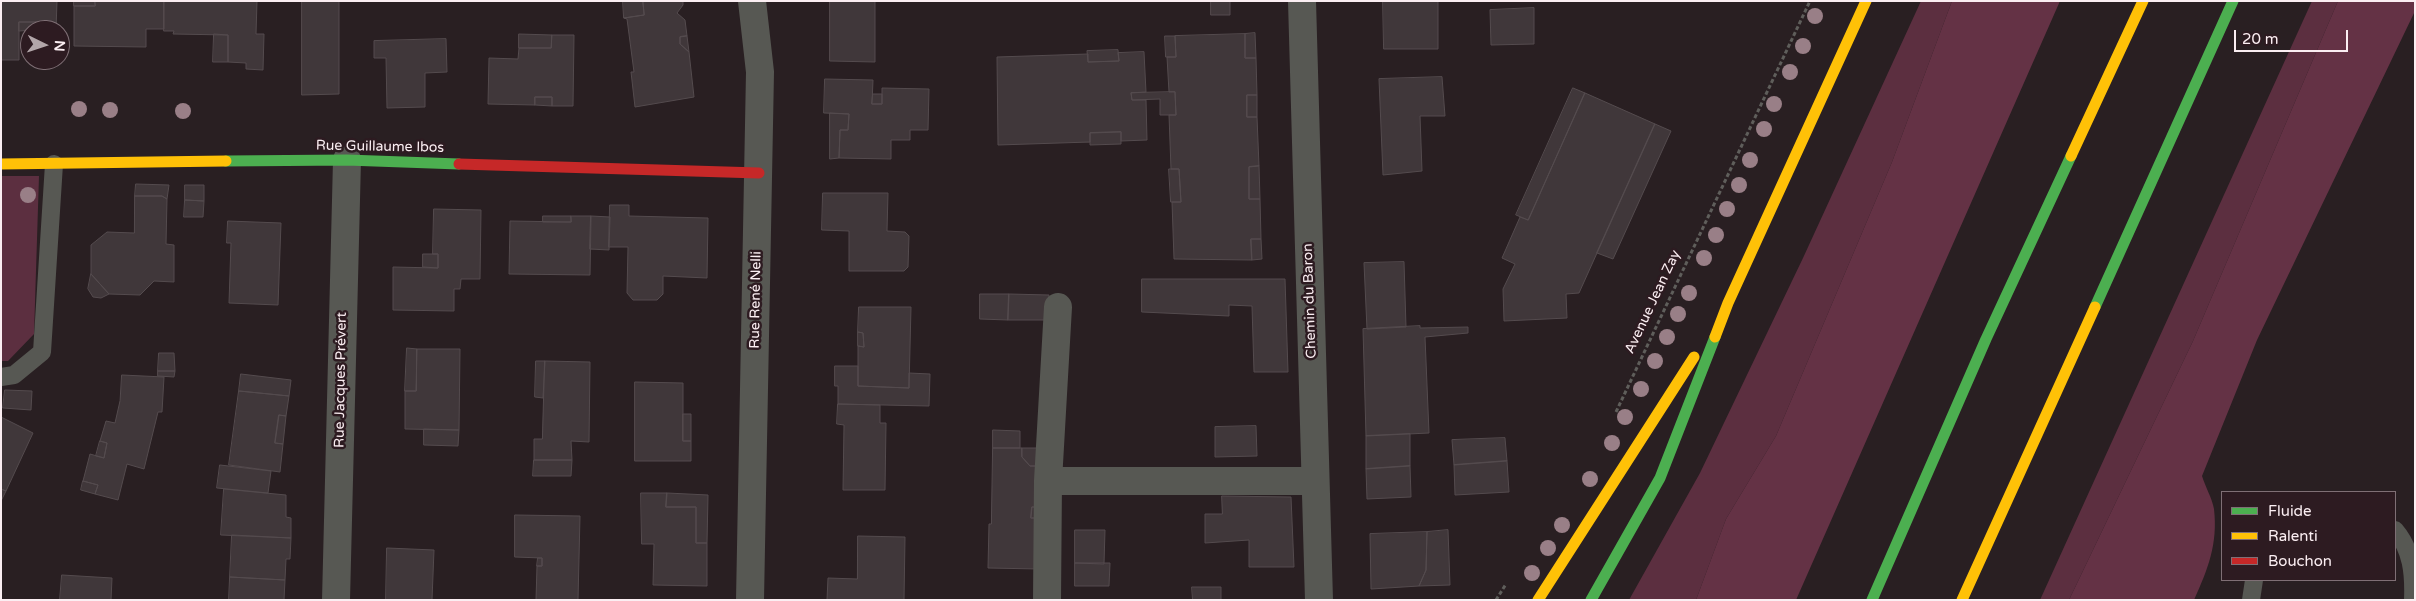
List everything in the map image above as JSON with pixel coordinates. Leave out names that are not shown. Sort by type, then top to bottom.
[{"type":"main road","points":[[1592,600],[1660,478],[1728,303],[1866,1]]},
{"type":"main road","points":[[1872,600],[1986,338],[2143,1]]},
{"type":"main road","points":[[1962,600],[2233,1]]},
{"type":"main road","name":"Rue Guillaume Ibos","points":[[1,164],[347,160],[759,174]]},
{"type":"main road","points":[[1538,600],[1630,459],[1728,303]]},
{"type":"street","name":"Rue René Nelli","points":[[750,600],[760,72],[752,1]]},
{"type":"street","name":"Chemin du Baron","points":[[1302,1],[1318,600]]},
{"type":"street","name":"Rue Jacques Prévert","points":[[336,600],[347,160]]},
{"type":"street","points":[[1047,600],[1048,481],[1058,307]]},
{"type":"street","points":[[1048,481],[1315,480]]},
{"type":"lane","points":[[1,377],[14,375],[42,352],[54,164]]},
{"type":"lane","points":[[2396,531],[2405,542],[2414,578],[2414,600]]},
{"type":"lane","points":[[2251,600],[2254,581]]},
{"type":"path","name":"Avenue Jean Zay","points":[[1613,417],[1640,365],[1810,1]]},
{"type":"path","points":[[1496,600],[1507,583]]},
{"type":"shaded area","points":[[1921,1],[1952,1],[1892,162],[1776,436],[1726,519],[1696,600],[1629,600],[1700,473],[1803,258]]},
{"type":"shaded area","points":[[1952,1],[2060,1],[1796,600],[1696,600],[1726,519],[1776,436],[1892,162]]},
{"type":"shaded area","points":[[2312,1],[2338,1],[2193,341],[2069,600],[2040,600]]},
{"type":"shaded area","points":[[2338,1],[2415,1],[2415,11],[2257,340],[2202,476],[2212,501],[2215,522],[2211,556],[2204,578],[2194,600],[2069,600],[2193,341]]},
{"type":"shaded area","points":[[1,176],[39,176],[34,334],[8,361],[1,361]]},
{"type":"building","points":[[1,1],[57,1],[56,20],[20,20],[19,60],[1,60]]},
{"type":"building","points":[[74,1],[95,1],[95,6],[74,6]]},
{"type":"building","points":[[95,1],[164,1],[164,29],[146,29],[146,47],[74,46],[74,6],[95,6]]},
{"type":"building","points":[[164,1],[257,1],[256,34],[264,34],[263,70],[246,69],[246,63],[228,62],[228,35],[173,34],[174,31],[164,31]]},
{"type":"building","points":[[302,1],[339,1],[339,94],[302,95]]},
{"type":"building","points":[[623,1],[643,1],[644,15],[624,18]]},
{"type":"building","points":[[643,1],[683,1],[683,5],[677,13],[685,20],[687,36],[680,37],[680,44],[689,52],[694,97],[635,107],[631,72],[634,72],[627,19],[624,18],[644,15]]},
{"type":"building","points":[[830,1],[875,1],[875,62],[830,61]]},
{"type":"building","points":[[1211,1],[1230,1],[1230,15],[1211,15]]},
{"type":"building","points":[[1383,1],[1438,1],[1438,49],[1384,49]]},
{"type":"building","points":[[1534,8],[1534,44],[1491,45],[1490,10]]},
{"type":"building","points":[[1255,33],[1256,58],[1245,58],[1245,34]]},
{"type":"building","points":[[214,34],[228,35],[228,62],[213,62]]},
{"type":"building","points":[[519,34],[552,35],[551,48],[519,48]]},
{"type":"building","points":[[1245,34],[1245,58],[1256,58],[1257,95],[1247,95],[1247,117],[1257,117],[1259,166],[1249,167],[1249,199],[1260,199],[1261,239],[1251,239],[1252,260],[1174,259],[1172,202],[1181,202],[1179,169],[1171,169],[1169,115],[1176,115],[1175,92],[1169,92],[1167,57],[1176,57],[1175,36]]},
{"type":"building","points":[[552,35],[574,35],[573,106],[552,106],[552,97],[535,97],[535,105],[488,104],[489,58],[518,59],[519,48],[551,48]]},
{"type":"building","points":[[687,36],[689,52],[680,44],[680,37]]},
{"type":"building","points":[[1165,36],[1175,36],[1176,57],[1166,57]]},
{"type":"building","points":[[446,39],[447,72],[425,73],[425,107],[387,108],[386,58],[374,58],[374,41]]},
{"type":"building","points":[[1118,50],[1119,61],[1088,62],[1087,51]]},
{"type":"building","points":[[1144,52],[1146,92],[1131,93],[1132,100],[1146,100],[1147,140],[1121,141],[1121,132],[1090,133],[1090,142],[998,145],[997,57],[1088,54],[1088,62],[1119,61],[1118,53]]},
{"type":"building","points":[[1442,77],[1445,116],[1420,116],[1422,171],[1383,175],[1379,79]]},
{"type":"building","points":[[825,79],[873,80],[872,104],[882,104],[882,88],[929,89],[928,130],[910,130],[910,140],[891,140],[891,159],[839,158],[840,130],[848,130],[849,114],[824,113]]},
{"type":"building","points":[[1573,88],[1585,93],[1528,220],[1516,215]]},
{"type":"building","points":[[1175,92],[1176,115],[1160,115],[1160,99],[1132,100],[1131,93]]},
{"type":"building","points":[[1585,93],[1655,124],[1579,293],[1566,294],[1567,318],[1504,321],[1503,289],[1515,264],[1502,258],[1520,217],[1528,220]]},
{"type":"building","points":[[873,94],[882,94],[882,104],[872,104]]},
{"type":"building","points":[[1247,95],[1257,95],[1257,117],[1247,117]]},
{"type":"building","points":[[535,97],[552,97],[552,106],[535,105]]},
{"type":"building","points":[[830,113],[849,114],[848,130],[840,130],[839,158],[830,159]]},
{"type":"building","points":[[1655,124],[1671,131],[1613,259],[1597,253]]},
{"type":"building","points":[[1121,132],[1121,144],[1090,145],[1090,133]]},
{"type":"building","points":[[1259,166],[1260,199],[1249,199],[1249,167]]},
{"type":"building","points":[[1169,169],[1179,169],[1181,202],[1171,202]]},
{"type":"building","points":[[136,184],[169,185],[167,199],[162,196],[135,196]]},
{"type":"building","points":[[185,185],[204,185],[204,201],[185,200]]},
{"type":"building","points":[[823,193],[888,193],[887,231],[905,232],[909,236],[908,267],[904,271],[849,271],[849,231],[822,230]]},
{"type":"building","points":[[135,196],[162,196],[167,199],[166,244],[174,245],[174,282],[154,281],[140,295],[109,294],[91,274],[91,245],[107,232],[134,233]]},
{"type":"building","points":[[185,200],[204,201],[203,217],[184,217]]},
{"type":"building","points":[[610,205],[629,205],[629,216],[708,218],[707,278],[663,276],[663,294],[657,300],[633,300],[627,293],[628,247],[609,247]]},
{"type":"building","points":[[434,209],[481,210],[480,279],[461,279],[460,289],[454,289],[454,311],[393,310],[393,267],[438,268],[438,254],[433,254]]},
{"type":"building","points":[[543,216],[571,216],[571,222],[543,222]]},
{"type":"building","points":[[571,216],[591,216],[590,275],[509,274],[510,221],[571,222]]},
{"type":"building","points":[[591,216],[610,217],[609,250],[590,249]]},
{"type":"building","points":[[228,221],[281,223],[278,305],[229,303],[231,243],[227,243]]},
{"type":"building","points":[[1251,239],[1261,239],[1262,259],[1252,260]]},
{"type":"building","points":[[423,254],[438,254],[438,268],[423,267]]},
{"type":"building","points":[[1404,262],[1406,327],[1367,329],[1364,263]]},
{"type":"building","points":[[91,274],[109,294],[101,298],[93,297],[88,289]]},
{"type":"building","points":[[1142,279],[1285,279],[1288,372],[1254,372],[1252,306],[1229,305],[1229,316],[1142,312]]},
{"type":"building","points":[[980,294],[1009,294],[1008,320],[980,319]]},
{"type":"building","points":[[1009,294],[1049,295],[1048,320],[1008,320]]},
{"type":"building","points":[[859,307],[911,307],[909,388],[858,386],[858,346],[864,347],[863,333],[858,332]]},
{"type":"building","points":[[1420,326],[1420,328],[1468,327],[1468,333],[1425,337],[1429,433],[1366,436],[1363,329]]},
{"type":"building","points":[[858,332],[863,333],[864,347],[858,346]]},
{"type":"building","points":[[407,348],[417,349],[416,391],[405,391]]},
{"type":"building","points":[[417,349],[460,349],[459,430],[405,429],[405,391],[416,391]]},
{"type":"building","points":[[159,353],[174,353],[175,371],[158,371]]},
{"type":"building","points":[[536,361],[545,361],[543,398],[535,397]]},
{"type":"building","points":[[545,361],[590,362],[589,442],[571,441],[572,460],[534,460],[534,439],[542,439]]},
{"type":"building","points":[[835,366],[858,366],[858,386],[909,388],[909,373],[930,374],[929,406],[838,404],[838,386],[835,386]]},
{"type":"building","points":[[158,371],[175,371],[174,377],[158,376]]},
{"type":"building","points":[[241,374],[291,380],[289,396],[239,391]]},
{"type":"building","points":[[122,375],[164,377],[162,412],[158,412],[144,469],[127,464],[118,500],[95,494],[98,485],[83,481],[90,454],[104,458],[107,443],[100,441],[106,421],[115,423],[120,401]]},
{"type":"building","points":[[635,382],[683,383],[683,441],[691,441],[691,461],[635,461]]},
{"type":"building","points":[[5,390],[32,391],[31,410],[3,408]]},
{"type":"building","points":[[239,391],[289,396],[286,416],[279,415],[275,443],[283,444],[280,472],[229,465]]},
{"type":"building","points":[[838,404],[880,405],[880,423],[886,423],[885,490],[843,490],[844,425],[837,424]]},
{"type":"building","points":[[683,414],[691,414],[691,441],[683,441]]},
{"type":"building","points":[[279,415],[286,416],[283,444],[275,443]]},
{"type":"building","points":[[1,417],[33,433],[6,491],[1,489]]},
{"type":"building","points":[[1256,426],[1257,456],[1215,457],[1215,427]]},
{"type":"building","points":[[424,429],[459,430],[458,446],[424,445]]},
{"type":"building","points":[[993,430],[1020,431],[1020,448],[993,448]]},
{"type":"building","points":[[1410,434],[1410,466],[1366,469],[1366,436]]},
{"type":"building","points":[[1505,438],[1507,461],[1454,465],[1452,440]]},
{"type":"building","points":[[100,441],[107,443],[104,458],[96,456]]},
{"type":"building","points":[[993,448],[1022,448],[1022,457],[1030,466],[1039,466],[1038,507],[1032,507],[1031,518],[1038,518],[1039,569],[988,568]]},
{"type":"building","points":[[1022,448],[1039,448],[1039,466],[1030,466],[1022,457]]},
{"type":"building","points":[[534,460],[572,460],[571,476],[533,476]]},
{"type":"building","points":[[1507,461],[1509,492],[1455,495],[1454,465]]},
{"type":"building","points":[[220,465],[271,471],[268,493],[217,488]]},
{"type":"building","points":[[1410,466],[1411,497],[1367,499],[1366,469]]},
{"type":"building","points":[[83,481],[98,485],[95,494],[81,490]]},
{"type":"building","points":[[1,489],[6,491],[1,501]]},
{"type":"building","points":[[224,489],[286,495],[286,517],[291,518],[291,538],[221,535]]},
{"type":"building","points":[[641,493],[667,493],[666,507],[696,507],[696,543],[707,543],[707,586],[653,585],[654,544],[642,544]]},
{"type":"building","points":[[667,493],[708,495],[707,543],[696,543],[696,507],[666,507]]},
{"type":"building","points":[[1222,496],[1291,497],[1294,567],[1249,567],[1249,540],[1205,543],[1205,514],[1222,514]]},
{"type":"building","points":[[1032,507],[1038,507],[1038,518],[1031,518]]},
{"type":"building","points":[[515,515],[580,516],[578,600],[536,600],[537,566],[542,566],[542,558],[515,557]]},
{"type":"building","points":[[1075,530],[1105,530],[1104,564],[1075,563]]},
{"type":"building","points":[[1448,530],[1450,585],[1419,586],[1426,570],[1427,532]]},
{"type":"building","points":[[1427,532],[1426,570],[1419,586],[1371,589],[1370,534]]},
{"type":"building","points":[[232,535],[291,538],[290,559],[286,559],[285,580],[230,577]]},
{"type":"building","points":[[858,536],[905,537],[904,600],[827,600],[828,578],[857,579]]},
{"type":"building","points":[[387,548],[434,550],[432,600],[386,600]]},
{"type":"building","points":[[538,558],[542,558],[542,566],[537,566]]},
{"type":"building","points":[[1075,563],[1110,563],[1109,586],[1075,586]]},
{"type":"building","points":[[62,575],[112,578],[111,600],[60,600]]},
{"type":"building","points":[[230,577],[285,580],[284,600],[229,600]]},
{"type":"building","points":[[1192,587],[1221,587],[1221,600],[1193,600]]},
{"type":"traffic: fast","points":[[2095,307],[2233,1]]},
{"type":"traffic: fast","points":[[1872,600],[1986,339],[2071,156]]},
{"type":"traffic: fast","points":[[226,161],[347,160],[459,164]]},
{"type":"traffic: fast","points":[[1591,600],[1660,478],[1715,337]]},
{"type":"traffic: slow","points":[[1715,337],[1728,303],[1866,1]]},
{"type":"traffic: slow","points":[[2071,156],[2143,1]]},
{"type":"traffic: slow","points":[[1,164],[226,161]]},
{"type":"traffic: slow","points":[[1962,600],[2095,307]]},
{"type":"traffic: slow","points":[[1538,600],[1694,357]]},
{"type":"traffic: jam","points":[[459,164],[759,173]]}]
